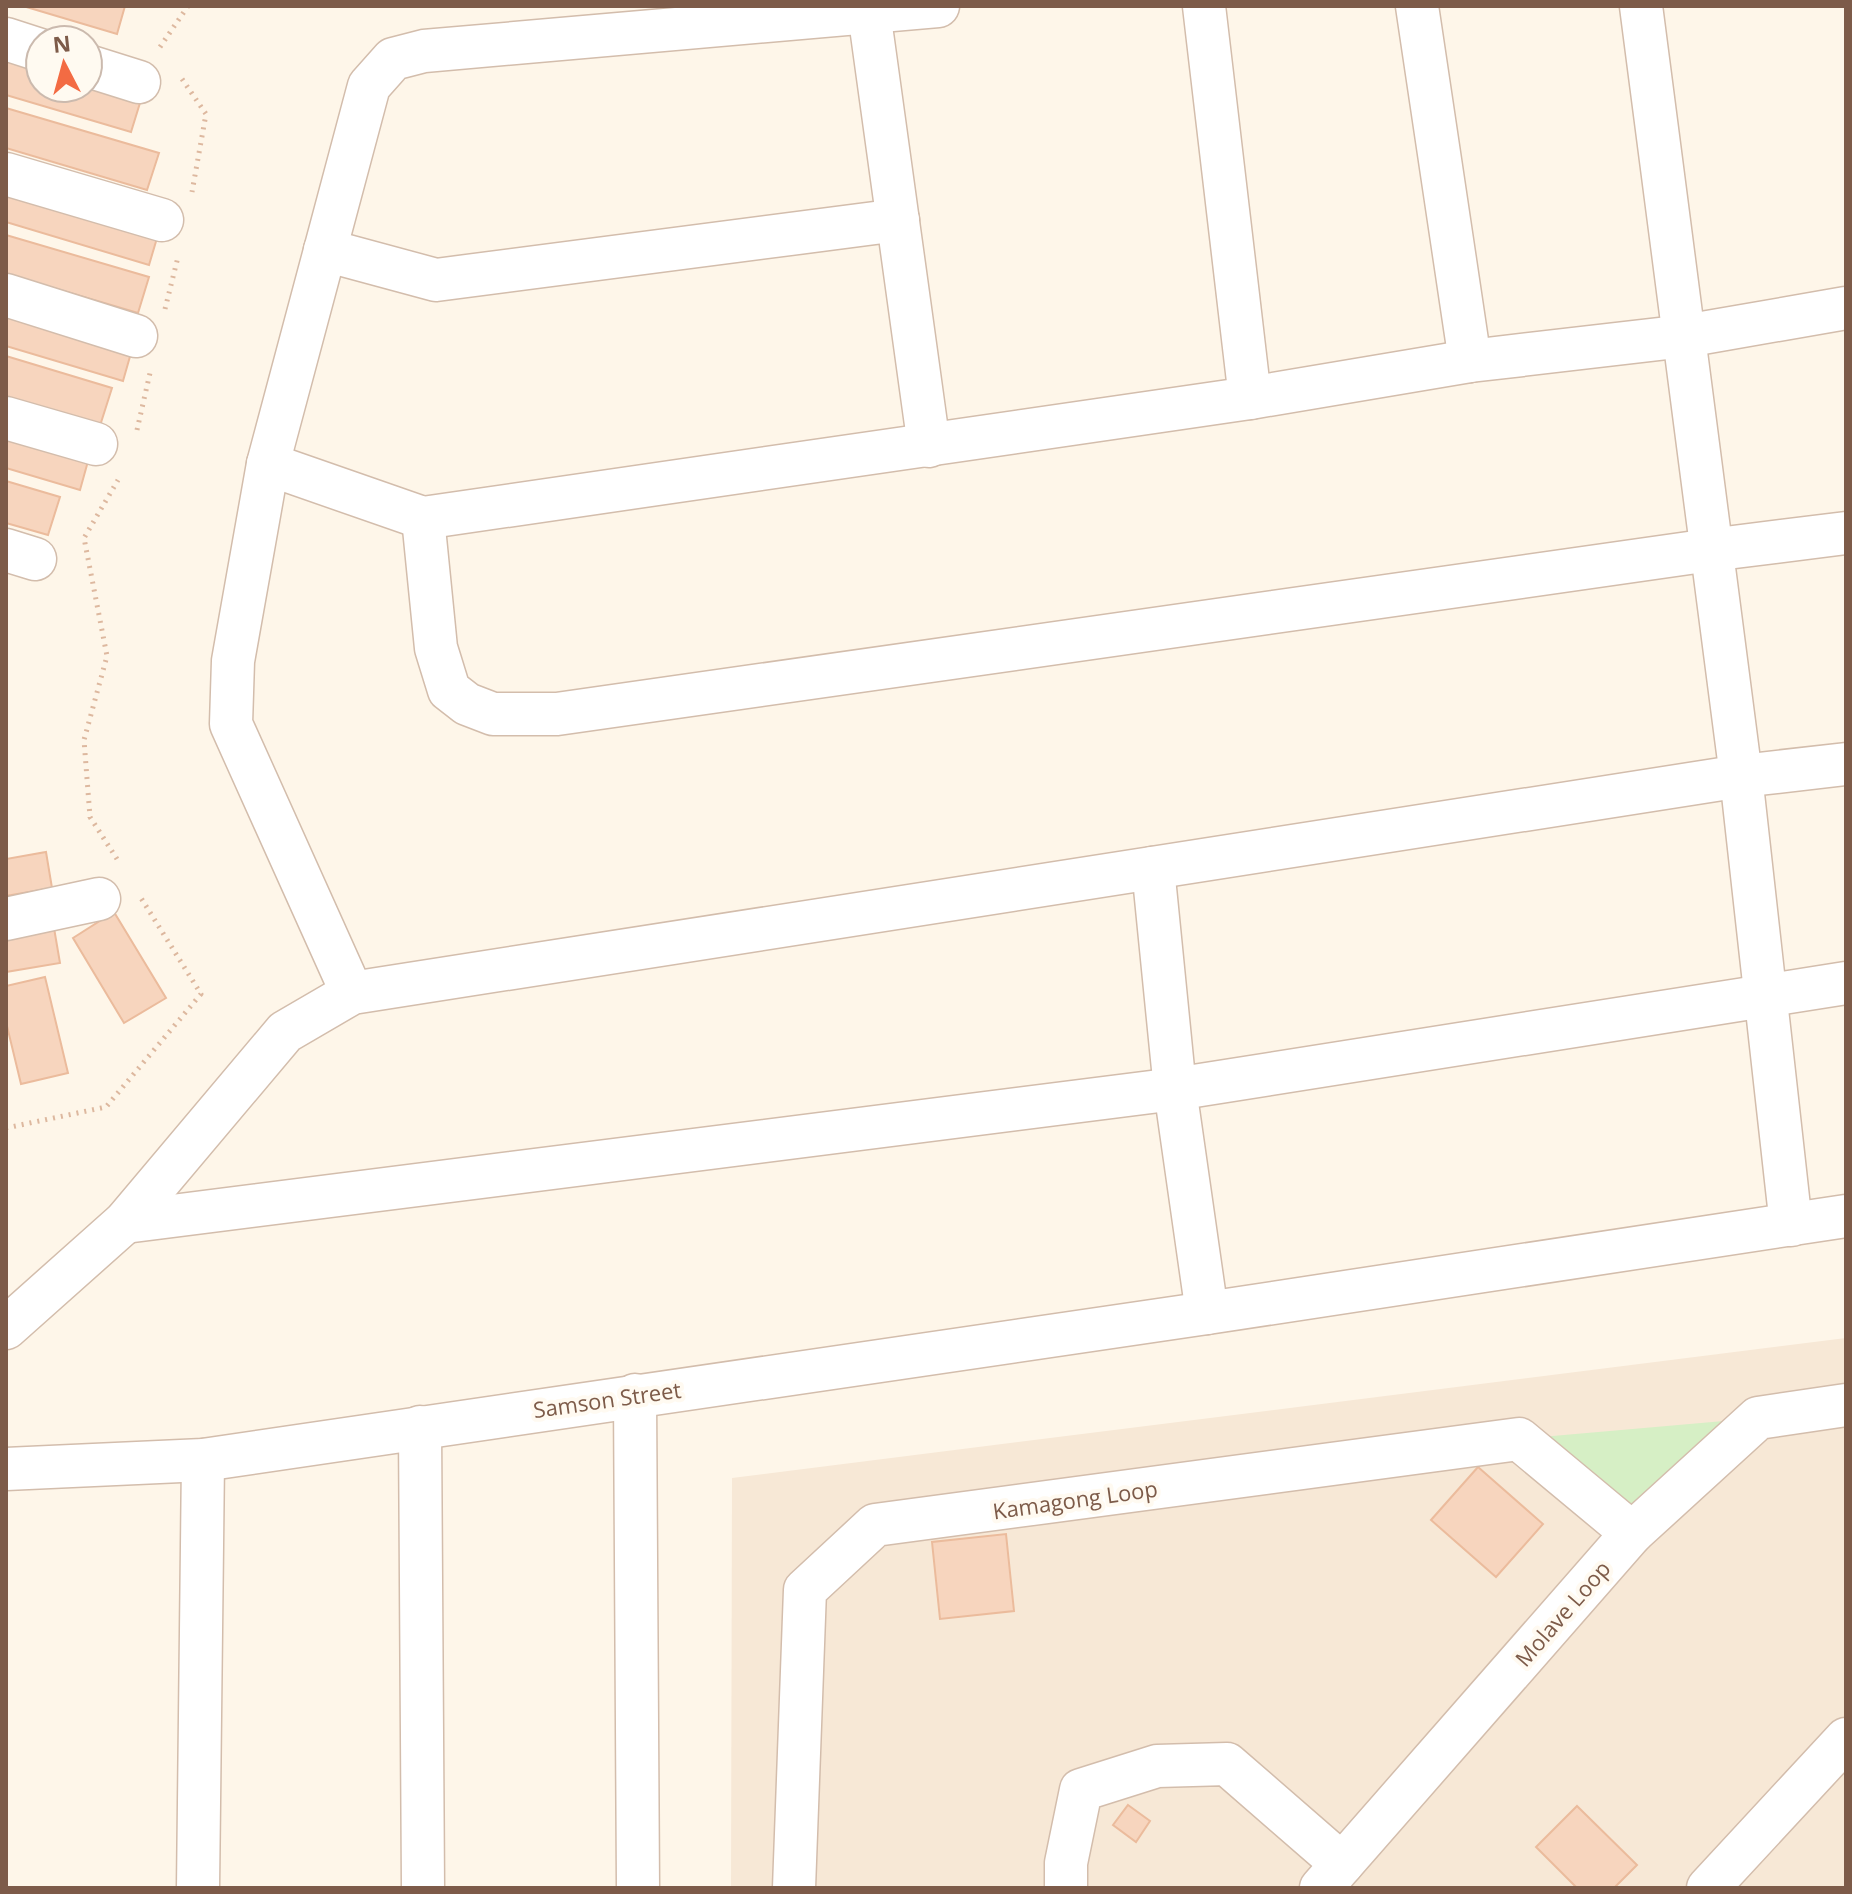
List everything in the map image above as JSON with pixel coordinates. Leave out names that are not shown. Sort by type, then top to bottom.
[{"type":"street","points":[[352,993],[231,724],[233,661],[268,464],[369,86],[393,59],[424,51],[938,6]]},
{"type":"street","points":[[1204,6],[1250,398]]},
{"type":"street","points":[[1417,6],[1470,361]]},
{"type":"street","points":[[1641,6],[1741,776],[1791,1225]]},
{"type":"street","points":[[869,12],[929,446]]},
{"type":"street","points":[[104,67],[160,69]]},
{"type":"street","points":[[6,174],[177,224]]},
{"type":"street","points":[[325,250],[436,280],[898,220]]},
{"type":"street","points":[[6,295],[151,338]]},
{"type":"street","points":[[268,464],[423,518],[1250,398],[1470,361],[1685,336],[1846,308]]},
{"type":"street","points":[[6,418],[109,460]]},
{"type":"street","points":[[423,518],[436,648],[449,690],[467,704],[493,714],[557,714],[1846,533]]},
{"type":"street","points":[[6,1328],[125,1222],[285,1032],[352,993],[1741,776],[1846,764]]},
{"type":"street","points":[[1153,868],[1175,1089],[1207,1313]]},
{"type":"street","points":[[6,919],[120,887]]},
{"type":"street","points":[[125,1222],[1175,1089],[1846,983]]},
{"type":"street","name":"Samson Street","points":[[6,1469],[203,1460],[1846,1216]]},
{"type":"street","points":[[635,1395],[638,1888]]},
{"type":"street","name":"Molave Loop","points":[[1331,1876],[1632,1533],[1758,1418],[1846,1405]]},
{"type":"street","points":[[420,1427],[423,1888]]},
{"type":"street","name":"Kamagong Loop","points":[[794,1888],[805,1590],[875,1525],[1519,1439],[1632,1533]]},
{"type":"street","points":[[198,1888],[203,1460]]},
{"type":"street","points":[[1708,1888],[1846,1739]]},
{"type":"street","points":[[1066,1888],[1066,1863],[1081,1790],[1157,1766],[1227,1764],[1331,1876]]},
{"type":"path","points":[[136,434],[151,338],[206,114],[160,69],[159,46],[188,6]]},
{"type":"path","points":[[6,1128],[106,1107],[201,994],[120,887],[90,817],[84,740],[107,656],[84,538],[109,460]]},
{"type":"shaded area","points":[[1846,1338],[1846,1888],[731,1888],[732,1478]]},
{"type":"green space","points":[[1758,1418],[1632,1533],[1519,1439]]},
{"type":"building","points":[[23,6],[125,6],[117,34],[104,30],[104,24],[83,24]]},
{"type":"building","points":[[6,49],[24,54],[24,100],[6,95]]},
{"type":"building","points":[[104,89],[144,90],[131,132],[36,104],[104,104]]},
{"type":"building","points":[[6,108],[159,153],[147,190],[6,148]]},
{"type":"building","points":[[6,182],[160,228],[149,265],[6,222]]},
{"type":"building","points":[[6,235],[149,277],[138,313],[6,274]]},
{"type":"building","points":[[6,301],[135,339],[123,381],[6,346]]},
{"type":"building","points":[[6,356],[112,388],[98,432],[6,405]]},
{"type":"building","points":[[6,429],[90,454],[80,490],[6,468]]},
{"type":"building","points":[[6,481],[60,497],[48,535],[6,523]]},
{"type":"building","points":[[46,852],[52,888],[6,896],[6,859]]},
{"type":"building","points":[[114,912],[166,998],[124,1023],[73,938]]},
{"type":"building","points":[[54,928],[60,963],[6,972],[6,937]]},
{"type":"building","points":[[45,977],[68,1073],[21,1084],[6,1022],[6,986]]},
{"type":"building","points":[[1478,1467],[1543,1524],[1496,1577],[1431,1520]]},
{"type":"building","points":[[1006,1534],[1014,1611],[940,1619],[932,1542]]},
{"type":"building","points":[[1128,1805],[1150,1821],[1136,1842],[1113,1825]]},
{"type":"building","points":[[1577,1806],[1637,1865],[1614,1888],[1577,1888],[1536,1847]]}]
